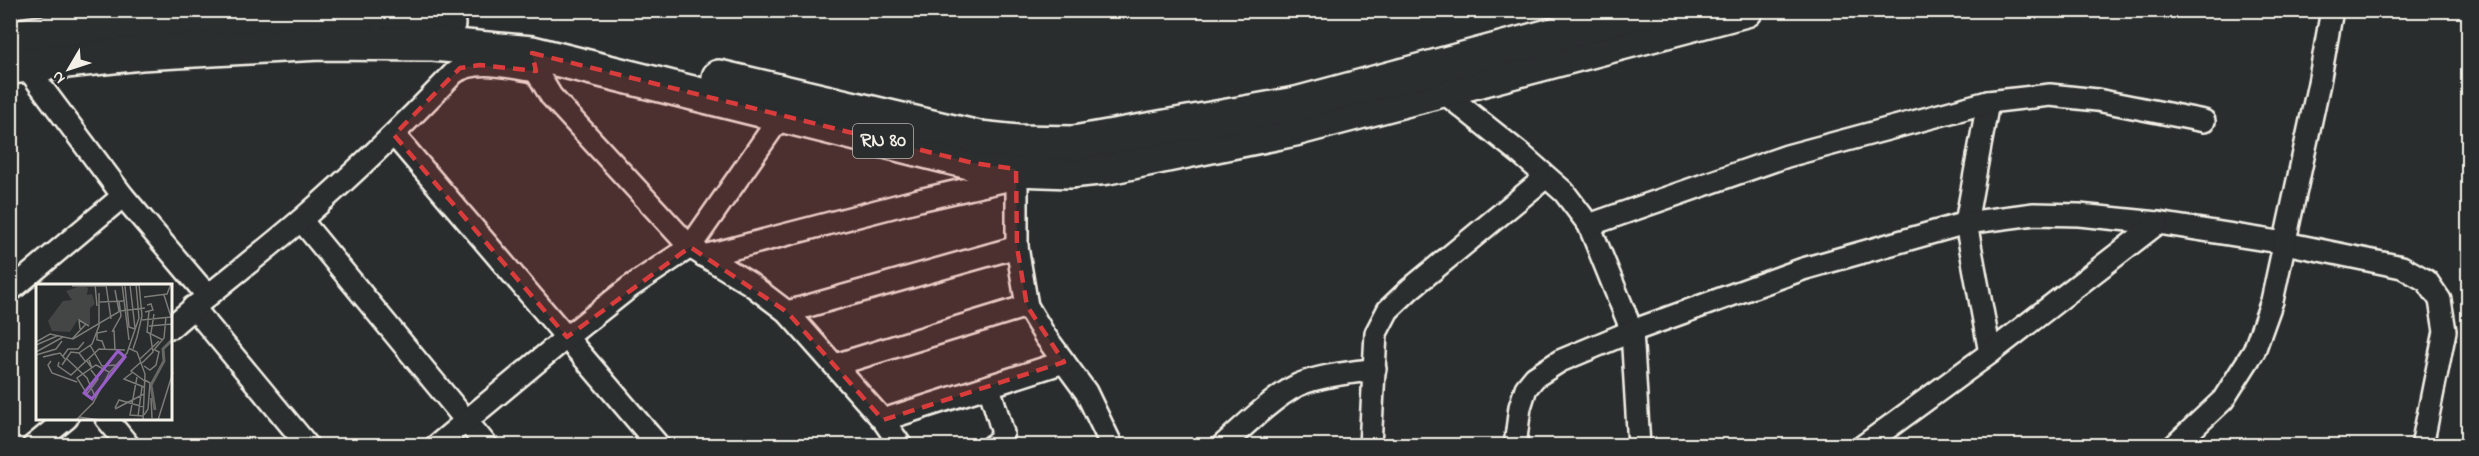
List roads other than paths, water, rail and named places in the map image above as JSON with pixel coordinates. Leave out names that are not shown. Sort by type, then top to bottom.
[{"type":"main road","name":"RN 80","points":[[1016,163],[1074,143],[1296,104],[1646,10]]},
{"type":"main road","name":"RN 80","points":[[15,56],[158,22],[221,34],[320,43],[433,44],[672,86],[781,116],[973,163],[1016,163],[1070,171],[1108,167],[1295,129],[1746,10]]},
{"type":"main road","name":"RN 80","points":[[221,34],[287,16],[383,19],[481,26],[536,34],[979,138],[1016,163]]},
{"type":"street","points":[[2174,446],[2223,400],[2254,351],[2272,301],[2319,83],[2332,10]]},
{"type":"street","points":[[15,56],[123,196],[308,446]]},
{"type":"street","points":[[172,326],[301,220],[394,135],[460,68],[534,62],[551,96],[578,128],[697,252],[748,283],[787,312],[883,420],[901,446]]},
{"type":"street","points":[[1442,91],[1564,192],[1589,225],[1632,331],[1639,446]]},
{"type":"street","points":[[1589,225],[1787,156],[1988,102],[2050,95],[2097,100],[2204,121]]},
{"type":"street","points":[[1988,102],[1966,223],[1990,353]]},
{"type":"street","points":[[697,252],[781,116]]},
{"type":"street","points":[[394,135],[659,446]]},
{"type":"street","points":[[436,446],[630,287],[697,252],[919,200],[1016,163],[1017,247],[1028,306],[1045,336],[1086,392],[1112,446]]},
{"type":"street","points":[[1370,446],[1376,333],[1388,310],[1410,289],[1546,177]]},
{"type":"street","points":[[10,291],[123,196]]},
{"type":"street","points":[[1515,446],[1520,407],[1526,388],[1534,377],[1560,361],[1632,331],[1803,269],[1966,223],[2034,214],[2079,215],[2157,224],[2285,243],[2402,267],[2427,281],[2440,300],[2445,331],[2422,446]]},
{"type":"street","points":[[301,220],[487,446]]},
{"type":"street","points":[[1863,446],[1990,353],[2157,224]]},
{"type":"street","points":[[787,312],[1017,247]]},
{"type":"street","points":[[835,365],[1028,306]]},
{"type":"street","points":[[883,420],[1064,362]]},
{"type":"street","points":[[1222,446],[1261,412],[1298,386],[1330,376],[1375,369]]},
{"type":"street","points":[[989,387],[1003,433],[1001,439],[992,446]]},
{"type":"street","points":[[33,446],[64,420]]},
{"type":"street","points":[[108,420],[129,446]]}]
